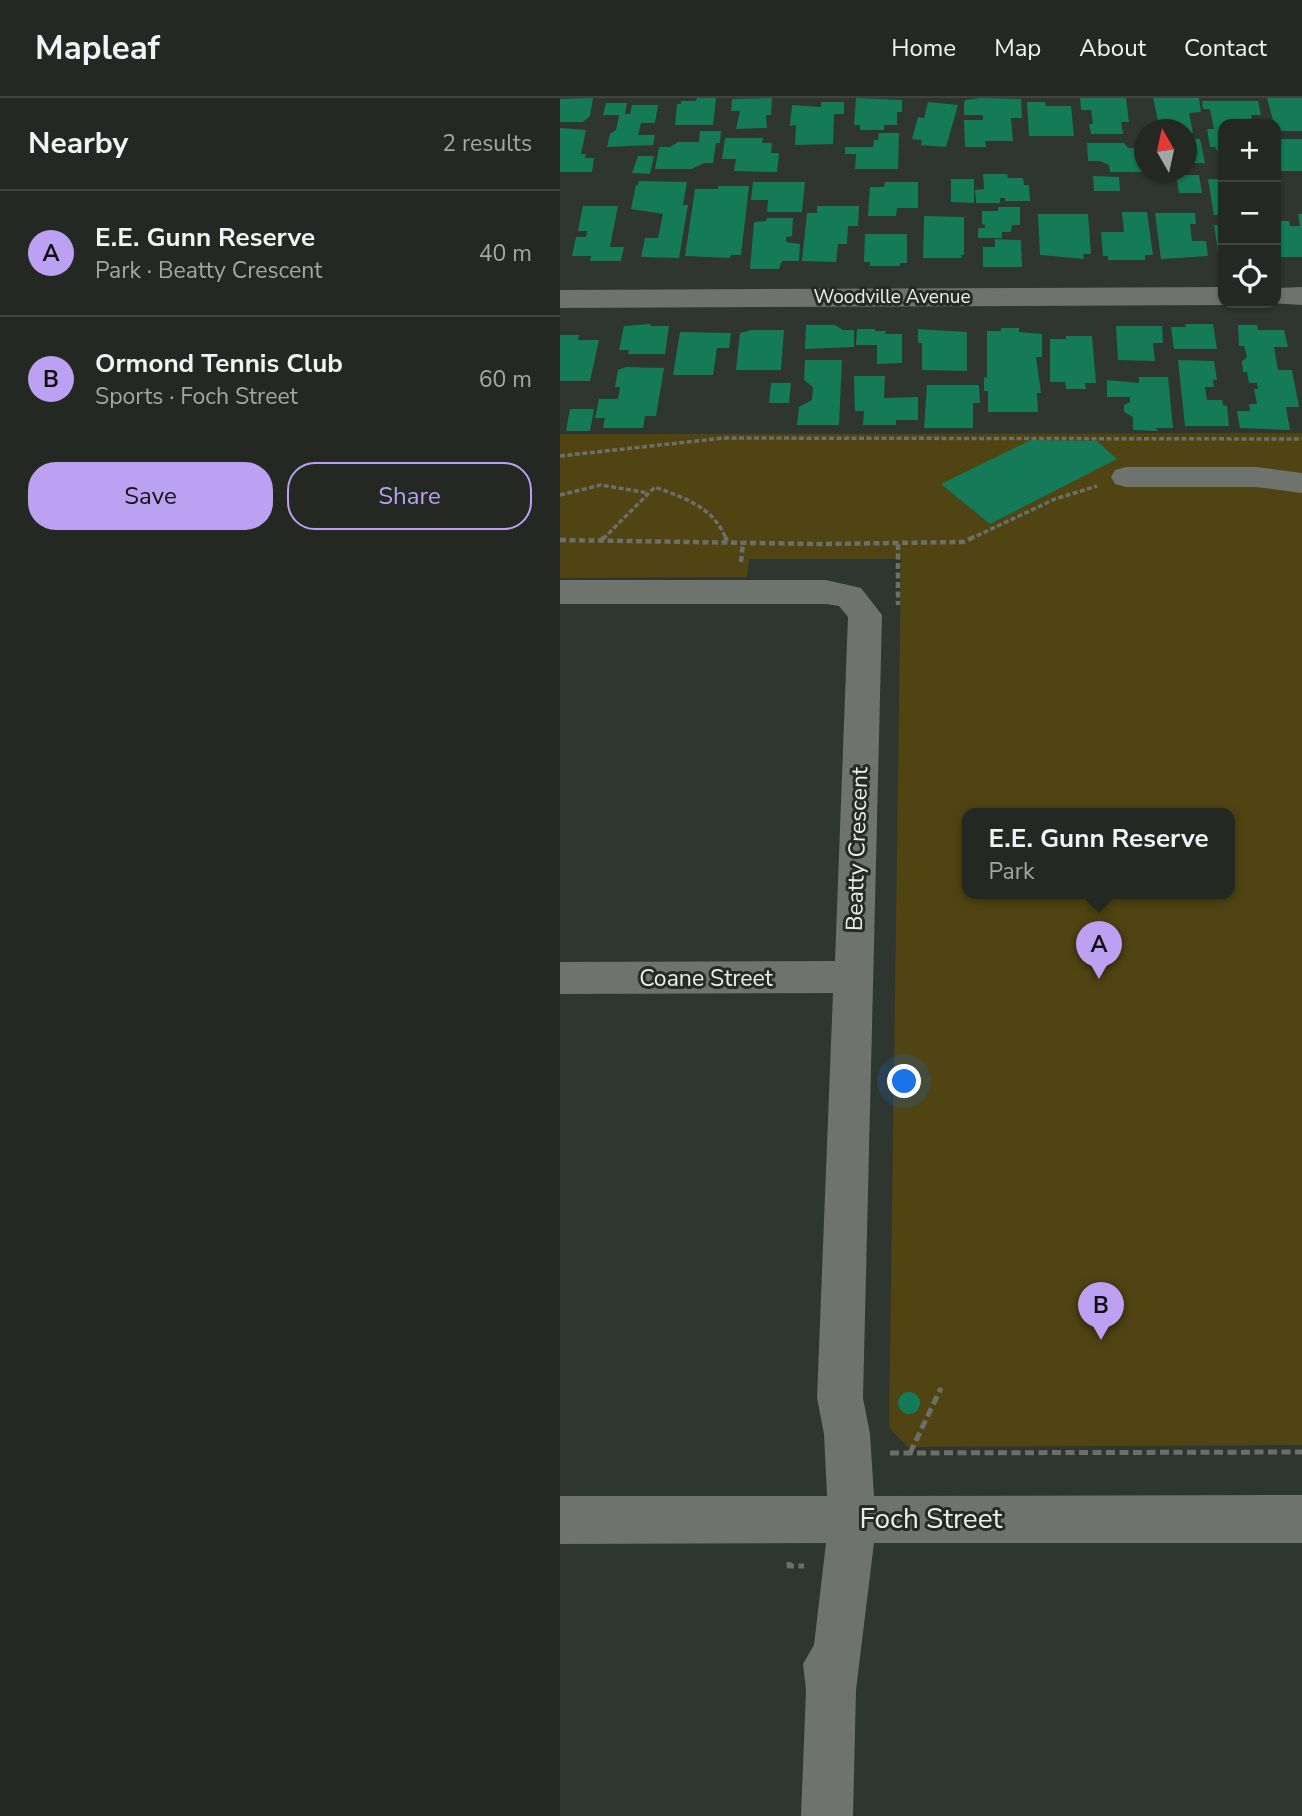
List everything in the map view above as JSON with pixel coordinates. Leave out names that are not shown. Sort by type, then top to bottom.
[{"type":"street","name":"Woodville Avenue","points":[[560,299],[1218,296]]},
{"type":"street","points":[[1281,296],[1302,296]]},
{"type":"street","points":[[1126,477],[1256,477],[1302,483]]},
{"type":"street","name":"Beatty Crescent","points":[[560,592],[826,592],[849,596],[862,608],[866,622],[840,1398],[849,1436],[836,1519],[844,1608],[831,1690],[827,1816]]},
{"type":"street","name":"Coane Street","points":[[560,978],[853,977]]},
{"type":"street","name":"Foch Street","points":[[560,1520],[1302,1519]]},
{"type":"path","points":[[560,456],[724,438],[1302,439]]},
{"type":"path","points":[[560,540],[964,542],[1055,499],[1126,477],[1141,457],[1138,439]]},
{"type":"path","points":[[560,495],[601,485],[649,494]]},
{"type":"path","points":[[600,541],[655,487],[703,505],[724,531],[727,541]]},
{"type":"path","points":[[910,1453],[941,1388]]},
{"type":"path","points":[[882,1453],[1302,1452]]},
{"type":"shaded area","points":[[1302,433],[1302,1445],[908,1447],[889,1428],[901,559],[749,559],[747,577],[560,578],[560,434]]},
{"type":"building","points":[[593,98],[590,116],[583,122],[560,122],[560,99]]},
{"type":"building","points":[[697,98],[716,98],[713,125],[675,125],[677,104],[681,104],[681,101],[696,101]]},
{"type":"building","points":[[772,98],[771,115],[766,115],[767,128],[736,129],[740,111],[731,111],[732,99]]},
{"type":"building","points":[[856,98],[902,100],[902,112],[897,112],[897,125],[884,125],[884,130],[860,130],[860,125],[854,125]]},
{"type":"building","points":[[1080,98],[1126,98],[1129,122],[1121,122],[1123,134],[1091,134],[1091,110],[1081,110]]},
{"type":"building","points":[[1153,98],[1199,98],[1201,112],[1189,113],[1190,119],[1158,119]]},
{"type":"building","points":[[1267,98],[1302,98],[1302,131],[1281,131],[1281,119],[1273,119]]},
{"type":"building","points":[[1021,99],[1022,118],[1011,118],[1013,141],[985,141],[986,147],[965,147],[964,120],[983,120],[983,115],[964,115],[964,103],[965,100]]},
{"type":"building","points":[[1202,101],[1258,101],[1261,115],[1251,115],[1252,119],[1218,119],[1218,152],[1215,147],[1210,147],[1207,129],[1214,129],[1210,109],[1203,109]]},
{"type":"building","points":[[821,102],[844,102],[844,114],[834,114],[833,144],[795,145],[796,125],[790,126],[792,105],[821,107]]},
{"type":"building","points":[[928,102],[958,105],[946,147],[921,145],[922,140],[912,139],[918,117],[924,118]]},
{"type":"building","points":[[1027,102],[1045,102],[1046,106],[1071,106],[1074,136],[1029,136]]},
{"type":"building","points":[[606,103],[627,103],[625,114],[630,114],[632,105],[658,105],[655,123],[641,123],[638,135],[655,135],[653,145],[607,147],[610,134],[616,130],[619,115],[603,115]]},
{"type":"building","points":[[560,128],[586,130],[581,154],[586,154],[585,158],[594,158],[592,172],[560,172]]},
{"type":"building","points":[[700,131],[721,131],[713,163],[704,163],[692,169],[655,169],[659,147],[670,147],[678,142],[699,142]]},
{"type":"building","points":[[879,133],[899,133],[898,169],[855,169],[856,154],[845,154],[845,147],[873,147]]},
{"type":"building","points":[[725,138],[763,138],[762,143],[772,143],[771,153],[779,153],[777,172],[734,171],[736,159],[722,159]]},
{"type":"building","points":[[1197,139],[1200,139],[1205,163],[1197,163]]},
{"type":"building","points":[[1281,139],[1302,139],[1302,171],[1281,171]]},
{"type":"building","points":[[1087,143],[1124,143],[1128,148],[1134,148],[1134,172],[1110,172],[1109,165],[1100,161],[1088,161]]},
{"type":"building","points":[[638,156],[654,156],[650,174],[632,173]]},
{"type":"building","points":[[983,174],[1007,174],[1008,178],[1023,178],[1024,185],[1029,185],[1030,201],[1005,201],[1005,198],[1000,198],[1000,203],[976,203],[975,190],[984,189]]},
{"type":"building","points":[[1199,175],[1202,193],[1179,193],[1177,182],[1197,182]]},
{"type":"building","points":[[1093,176],[1119,177],[1120,191],[1094,191]]},
{"type":"building","points":[[951,179],[974,179],[974,203],[951,202]]},
{"type":"building","points":[[1208,179],[1218,179],[1218,215],[1214,215]]},
{"type":"building","points":[[639,181],[687,182],[683,205],[688,205],[679,258],[641,257],[645,238],[658,238],[663,214],[631,209]]},
{"type":"building","points":[[753,182],[805,182],[802,212],[767,212],[768,200],[751,200]]},
{"type":"building","points":[[885,182],[918,182],[918,208],[897,208],[896,216],[868,216],[870,187],[884,187]]},
{"type":"building","points":[[718,186],[749,186],[741,255],[731,255],[730,258],[685,256],[695,189],[718,189]]},
{"type":"building","points":[[583,206],[618,206],[610,247],[624,247],[621,261],[590,261],[591,256],[572,256],[576,237],[586,237],[587,231],[578,231]]},
{"type":"building","points":[[817,206],[859,206],[858,226],[848,226],[847,244],[838,244],[836,262],[802,261],[807,213],[817,213]]},
{"type":"building","points":[[998,207],[1020,207],[1020,225],[1012,225],[1011,232],[1002,232],[1002,238],[978,238],[978,228],[985,228],[982,224],[982,211],[998,211]]},
{"type":"building","points":[[1122,212],[1147,212],[1153,255],[1145,255],[1145,260],[1108,260],[1108,256],[1103,256],[1101,232],[1124,232]]},
{"type":"building","points":[[1155,213],[1195,213],[1196,224],[1190,224],[1192,241],[1206,241],[1208,256],[1161,259]]},
{"type":"building","points":[[1038,214],[1088,214],[1091,254],[1083,254],[1084,259],[1040,255]]},
{"type":"building","points":[[1298,214],[1302,214],[1302,257],[1281,257],[1281,221],[1289,221],[1290,226],[1300,226]]},
{"type":"building","points":[[924,216],[964,217],[962,258],[923,258]]},
{"type":"building","points":[[767,218],[793,218],[792,236],[786,237],[786,242],[800,244],[799,261],[782,261],[779,269],[750,269],[754,222],[766,221]]},
{"type":"building","points":[[1214,225],[1218,225],[1218,252]]},
{"type":"building","points":[[865,234],[907,234],[907,263],[900,263],[900,266],[870,266],[870,262],[864,262]]},
{"type":"building","points":[[995,239],[1021,240],[1022,267],[983,267],[983,247],[995,247]]},
{"type":"building","points":[[651,324],[650,326],[669,326],[665,354],[628,354],[629,350],[619,350],[624,326]]},
{"type":"building","points":[[1185,324],[1213,324],[1217,349],[1174,349],[1171,327],[1186,327]]},
{"type":"building","points":[[806,325],[835,325],[843,330],[854,330],[854,347],[805,349]]},
{"type":"building","points":[[1238,325],[1257,325],[1258,330],[1284,330],[1288,347],[1274,347],[1278,370],[1292,370],[1299,407],[1286,407],[1290,430],[1240,428],[1237,411],[1250,411],[1249,404],[1257,404],[1254,389],[1258,389],[1257,383],[1249,383],[1247,372],[1243,372],[1242,361],[1247,357],[1244,346],[1239,346]]},
{"type":"building","points":[[1116,326],[1162,326],[1163,343],[1153,343],[1155,361],[1118,360]]},
{"type":"building","points":[[1001,328],[1019,328],[1019,332],[1042,334],[1042,357],[1036,357],[1041,393],[1037,393],[1038,412],[988,412],[988,391],[984,391],[984,377],[987,378],[987,331],[1001,331]]},
{"type":"building","points":[[857,329],[902,334],[902,363],[877,364],[877,345],[856,345]]},
{"type":"building","points":[[918,329],[967,332],[967,371],[922,370],[922,343],[918,343]]},
{"type":"building","points":[[751,330],[784,330],[781,370],[736,370],[740,333]]},
{"type":"building","points":[[680,332],[731,333],[729,348],[717,348],[713,375],[673,375]]},
{"type":"building","points":[[560,335],[579,335],[578,340],[599,340],[590,381],[560,381]]},
{"type":"building","points":[[1066,336],[1092,336],[1096,383],[1085,383],[1086,389],[1066,389],[1065,382],[1050,382],[1050,339],[1066,339]]},
{"type":"building","points":[[805,360],[842,360],[839,425],[797,425],[799,407],[812,400],[813,387],[804,380]]},
{"type":"building","points":[[1178,360],[1214,361],[1217,380],[1213,380],[1214,387],[1205,387],[1207,400],[1222,400],[1223,405],[1227,406],[1229,426],[1185,426]]},
{"type":"building","points":[[626,367],[664,368],[656,416],[645,416],[643,428],[603,428],[605,418],[595,418],[599,399],[618,399],[620,387],[615,387],[618,370]]},
{"type":"building","points":[[854,376],[885,376],[884,398],[918,397],[918,420],[896,420],[896,425],[863,425],[864,411],[855,411]]},
{"type":"building","points":[[1139,377],[1168,377],[1173,428],[1156,428],[1158,431],[1133,430],[1133,417],[1124,412],[1124,405],[1130,402],[1130,397],[1107,397],[1107,380],[1139,383]]},
{"type":"building","points":[[771,383],[791,383],[789,403],[769,403]]},
{"type":"building","points":[[927,385],[979,385],[980,403],[973,403],[973,428],[924,428]]},
{"type":"building","points":[[570,409],[594,409],[590,431],[566,431]]},
{"type":"building","points":[[1031,440],[1097,441],[1117,459],[990,524],[941,484]]},
{"type":"building","points":[[909,1392],[917,1395],[920,1403],[917,1411],[909,1414],[901,1411],[898,1403],[901,1395]]},
{"type":"place","name":"E.E. Gunn Reserve","points":[[1099,979]]},
{"type":"place","name":"Ormond Tennis Club","points":[[1101,1340]]}]
